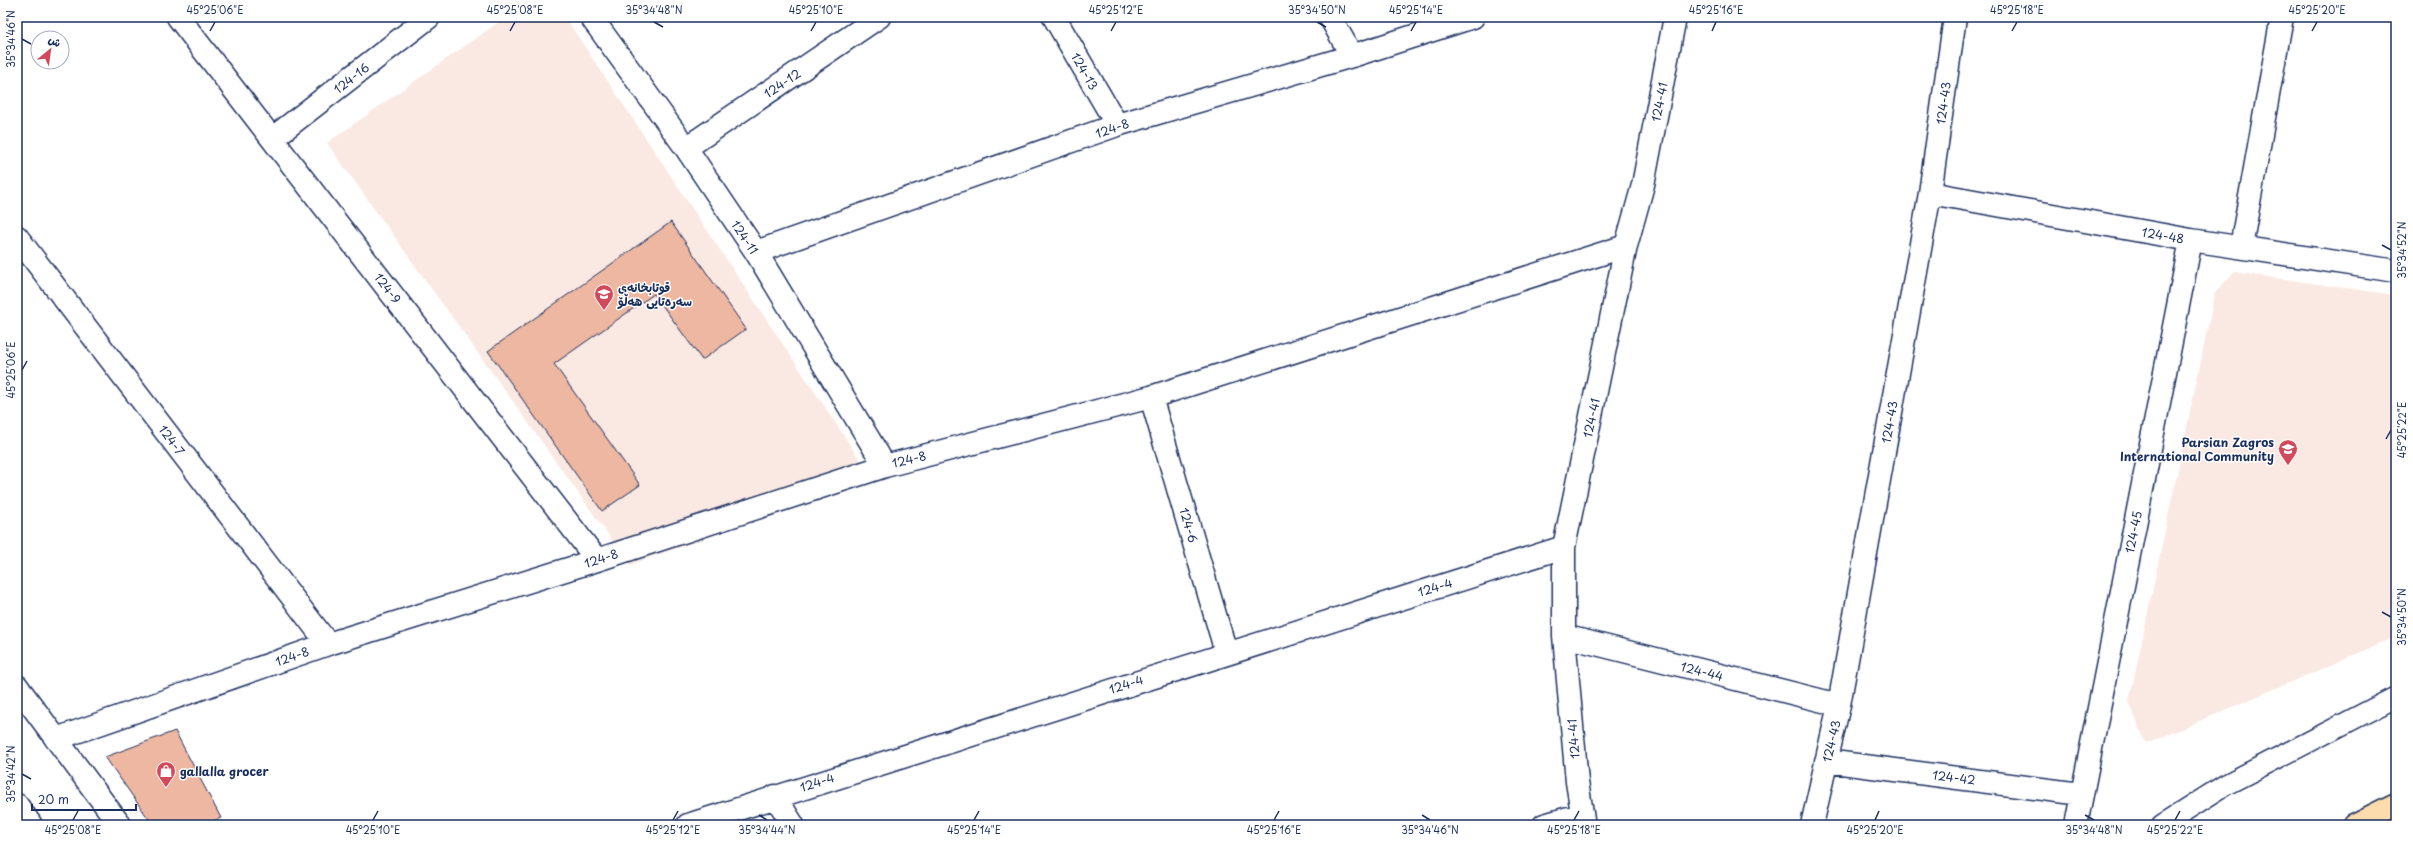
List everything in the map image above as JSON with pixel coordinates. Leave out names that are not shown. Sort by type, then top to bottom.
[{"type":"main road","points":[[2354,825],[2396,804]]},
{"type":"street","name":"124-9","points":[[178,17],[273,138],[597,560]]},
{"type":"street","name":"124-16","points":[[273,138],[429,17]]},
{"type":"street","name":"124-11","points":[[591,17],[686,148],[756,252],[885,466]]},
{"type":"street","name":"124-12","points":[[686,148],[879,17]]},
{"type":"street","name":"124-13","points":[[1054,17],[1117,125]]},
{"type":"street","points":[[1330,17],[1352,56]]},
{"type":"street","name":"124-8","points":[[756,252],[1117,125],[1352,56],[1472,17]]},
{"type":"street","name":"124-41","points":[[1583,819],[1577,782],[1564,636],[1564,547],[1626,246],[1643,185],[1676,17]]},
{"type":"street","name":"124-43","points":[[1812,825],[1839,705],[1930,193],[1955,17]]},
{"type":"street","points":[[2241,247],[2282,17]]},
{"type":"street","name":"124-48","points":[[1930,193],[2191,240],[2396,271]]},
{"type":"street","name":"124-7","points":[[17,237],[328,644]]},
{"type":"street","name":"124-45","points":[[2076,825],[2191,240]]},
{"type":"street","name":"124-8","points":[[56,739],[328,644],[597,560],[885,466],[1151,397],[1626,246]]},
{"type":"street","name":"124-6","points":[[1151,397],[1226,652]]},
{"type":"street","name":"124-4","points":[[688,825],[1226,652],[1564,547]]},
{"type":"street","name":"124-44","points":[[1564,636],[1839,705]]},
{"type":"street","points":[[17,686],[120,825]]},
{"type":"street","name":"124-42","points":[[1826,760],[2081,794]]},
{"type":"street","points":[[775,796],[793,825]]},
{"type":"street","points":[[17,805],[31,825]]},
{"type":"street","points":[[1544,825],[1583,819]]},
{"type":"lane","points":[[2162,825],[2225,785],[2396,697]]},
{"type":"shaded area","name":"قوتابخانەی سەرەتایی هەڵۆ","points":[[506,17],[565,17],[872,478],[630,565],[327,143]]},
{"type":"shaded area","name":"Parsian Zagros International Community","points":[[2234,272],[2396,295],[2396,637],[2146,744],[2129,702],[2215,293]]},
{"type":"building","points":[[671,222],[746,329],[702,360],[654,294],[554,364],[640,485],[602,511],[488,351]]},
{"type":"building","name":"gallalla grocer","points":[[175,731],[221,818],[203,825],[153,825],[105,757]]},
{"type":"place","name":"قوتابخانەی سەرەتایی هەڵۆ","points":[[604,311]]},
{"type":"place","name":"Parsian Zagros International Community","points":[[2288,466]]},
{"type":"place","name":"gallalla grocer","points":[[166,788]]}]
